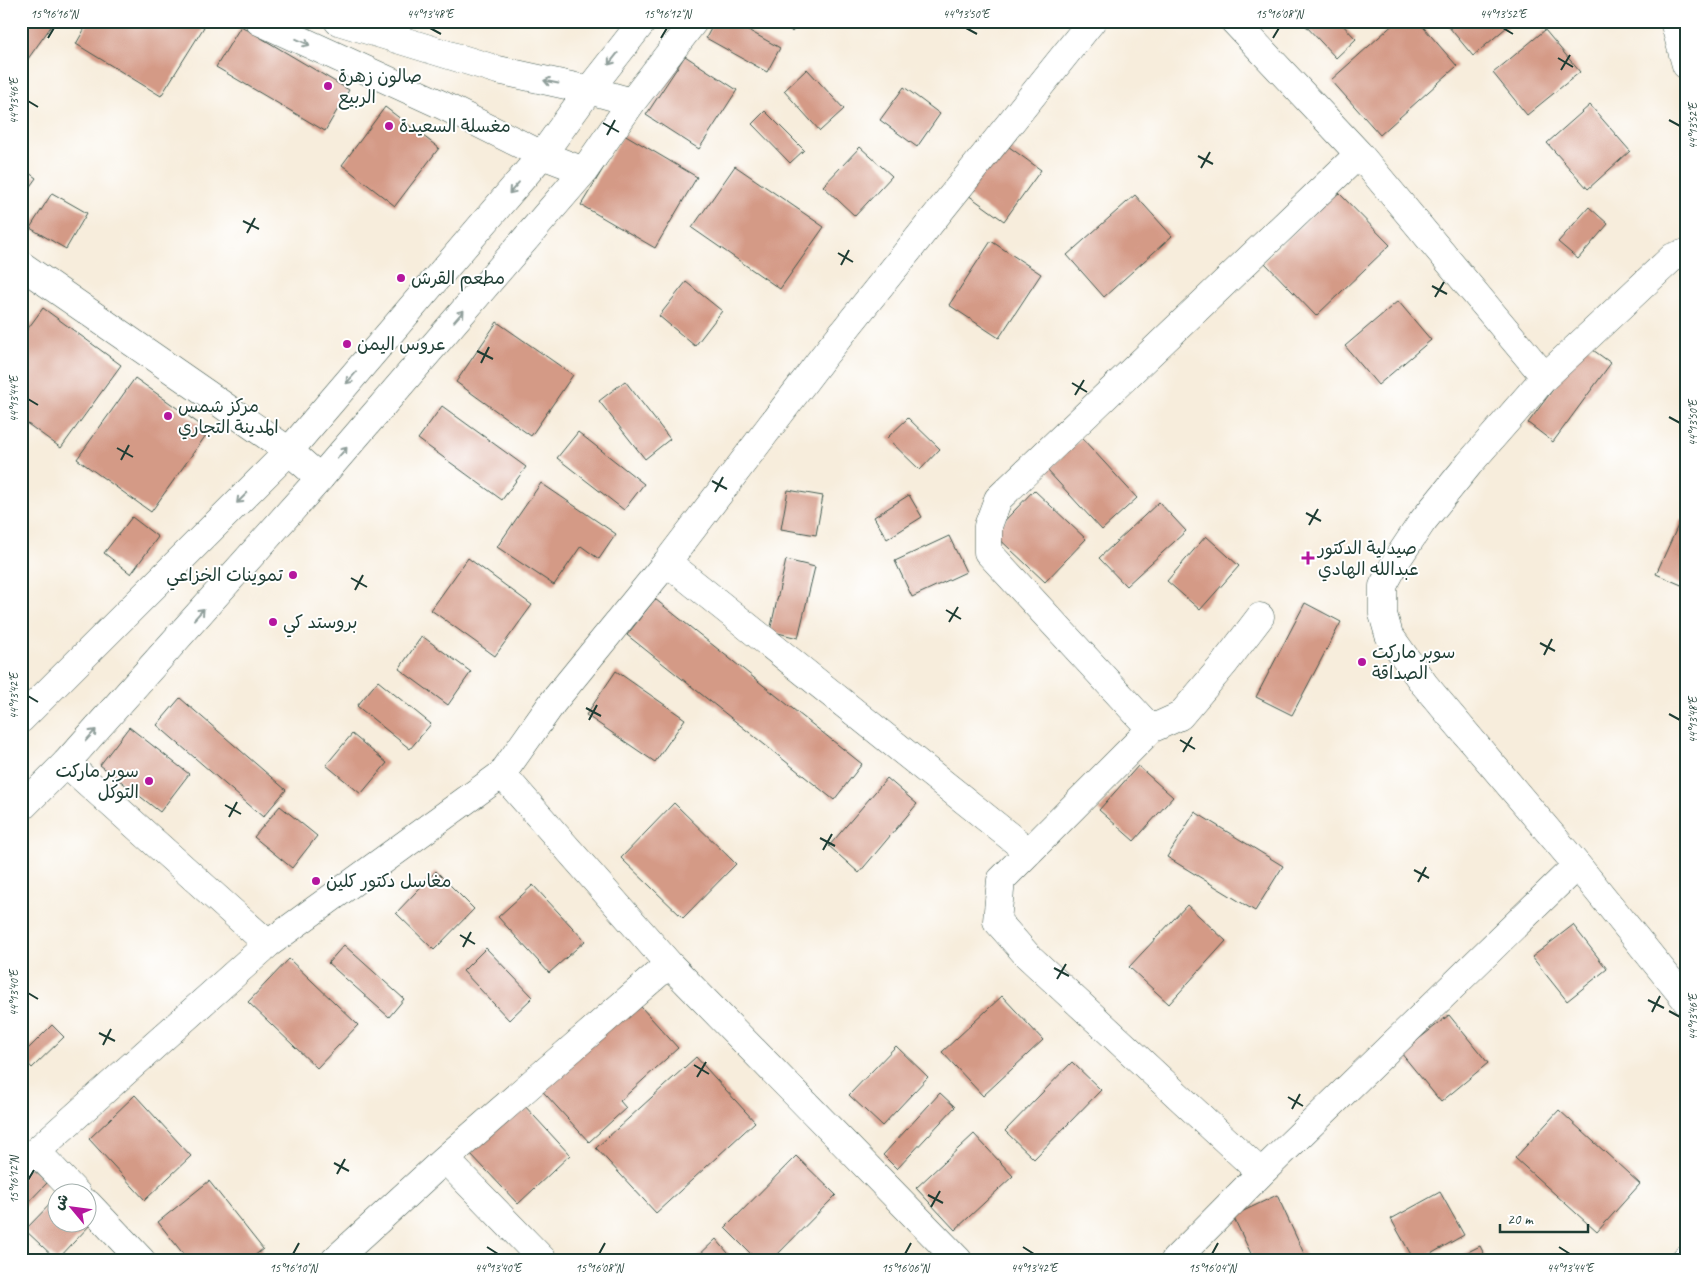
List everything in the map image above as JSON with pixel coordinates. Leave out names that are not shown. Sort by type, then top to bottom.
[{"type":"street","points":[[259,21],[442,105],[542,155],[584,171]]},
{"type":"street","points":[[338,21],[498,70],[589,90],[632,102]]},
{"type":"street","points":[[21,719],[289,451],[542,155],[589,90],[643,21]]},
{"type":"street","points":[[21,808],[66,763],[320,478],[584,171],[632,102],[694,21]]},
{"type":"street","points":[[64,1184],[29,1158],[268,944],[502,774],[553,702],[667,562],[823,357],[1092,21]]},
{"type":"street","points":[[1234,21],[1359,154],[1545,377]]},
{"type":"street","points":[[1674,21],[1686,65]]},
{"type":"street","points":[[1151,729],[988,552],[988,526],[998,499],[1359,154]]},
{"type":"street","points":[[1686,253],[1673,258],[1545,377],[1422,522],[1398,558],[1383,586],[1383,614],[1389,635],[1424,684],[1577,865],[1686,1000]]},
{"type":"street","points":[[24,271],[289,451],[320,478]]},
{"type":"street","points":[[667,562],[1029,852]]},
{"type":"street","points":[[1260,617],[1224,664],[1180,716],[1151,729],[1001,880],[997,921],[1027,955],[1261,1173]]},
{"type":"street","points":[[66,763],[268,944]]},
{"type":"street","points":[[502,774],[669,964],[958,1260]]},
{"type":"street","points":[[1175,1260],[1261,1173],[1577,865]]},
{"type":"street","points":[[335,1260],[445,1159],[669,964]]},
{"type":"street","points":[[445,1159],[543,1260]]},
{"type":"street","points":[[98,1215],[141,1260]]},
{"type":"building","points":[[21,21],[55,21],[25,63],[21,60]]},
{"type":"building","points":[[89,21],[195,21],[204,27],[161,96],[76,44]]},
{"type":"building","points":[[715,21],[732,21],[780,48],[767,72],[706,38]]},
{"type":"building","points":[[781,21],[802,21],[792,32]]},
{"type":"building","points":[[1309,21],[1339,21],[1356,39],[1336,58],[1305,25]]},
{"type":"building","points":[[1397,21],[1418,21],[1457,66],[1380,135],[1331,80]]},
{"type":"building","points":[[1444,21],[1514,21],[1473,56]]},
{"type":"building","points":[[241,26],[349,90],[325,131],[216,67]]},
{"type":"building","points":[[1545,30],[1580,72],[1527,115],[1493,73]]},
{"type":"building","points":[[685,56],[737,90],[699,149],[646,115]]},
{"type":"building","points":[[807,69],[844,109],[820,131],[784,91]]},
{"type":"building","points":[[904,87],[940,114],[917,147],[880,120]]},
{"type":"building","points":[[1590,105],[1630,151],[1588,189],[1547,143]]},
{"type":"building","points":[[385,107],[439,148],[395,206],[342,165]]},
{"type":"building","points":[[765,111],[804,150],[790,163],[752,124]]},
{"type":"building","points":[[624,134],[697,177],[655,248],[581,205]]},
{"type":"building","points":[[994,136],[1041,170],[1004,221],[957,187]]},
{"type":"building","points":[[860,147],[892,176],[855,216],[823,186]]},
{"type":"building","points":[[735,166],[824,227],[780,289],[692,228]]},
{"type":"building","points":[[21,167],[36,178],[21,199]]},
{"type":"building","points":[[1337,191],[1390,245],[1316,316],[1264,262]]},
{"type":"building","points":[[52,193],[87,213],[66,249],[30,228]]},
{"type":"building","points":[[1135,195],[1172,236],[1104,297],[1067,255]]},
{"type":"building","points":[[1589,207],[1608,224],[1578,259],[1558,242]]},
{"type":"building","points":[[991,241],[1041,274],[999,338],[949,305]]},
{"type":"building","points":[[686,282],[722,311],[695,346],[659,316]]},
{"type":"building","points":[[1398,301],[1431,340],[1378,385],[1345,346]]},
{"type":"building","points":[[43,308],[121,365],[61,448],[21,419],[21,338]]},
{"type":"building","points":[[497,322],[573,375],[531,436],[456,382]]},
{"type":"building","points":[[1586,345],[1611,363],[1553,442],[1528,423]]},
{"type":"building","points":[[135,378],[209,431],[151,512],[77,459]]},
{"type":"building","points":[[625,381],[670,439],[645,459],[599,401]]},
{"type":"building","points":[[442,406],[526,467],[502,500],[418,439]]},
{"type":"building","points":[[908,418],[940,449],[920,470],[887,438]]},
{"type":"building","points":[[578,432],[644,484],[624,510],[557,458]]},
{"type":"building","points":[[1082,438],[1137,498],[1102,530],[1047,470]]},
{"type":"building","points":[[541,483],[616,534],[599,559],[581,546],[554,585],[497,547]]},
{"type":"building","points":[[788,490],[823,496],[816,535],[781,529]]},
{"type":"building","points":[[1034,490],[1086,539],[1045,582],[993,533]]},
{"type":"building","points":[[909,495],[922,517],[887,539],[874,517]]},
{"type":"building","points":[[1159,502],[1186,531],[1126,586],[1099,558]]},
{"type":"building","points":[[132,517],[158,537],[131,574],[104,553]]},
{"type":"building","points":[[1681,519],[1686,521],[1686,587],[1656,574]]},
{"type":"building","points":[[949,536],[966,572],[912,597],[895,561]]},
{"type":"building","points":[[1206,536],[1239,566],[1200,610],[1167,581]]},
{"type":"building","points":[[468,558],[532,605],[495,656],[431,610]]},
{"type":"building","points":[[786,560],[815,567],[798,638],[770,631]]},
{"type":"building","points":[[655,599],[862,764],[834,800],[627,635]]},
{"type":"building","points":[[1305,603],[1341,622],[1292,715],[1256,697]]},
{"type":"building","points":[[422,636],[471,672],[448,705],[399,669]]},
{"type":"building","points":[[616,671],[685,719],[655,762],[586,715]]},
{"type":"building","points":[[378,681],[431,724],[410,749],[357,706]]},
{"type":"building","points":[[180,698],[286,790],[263,817],[157,725]]},
{"type":"building","points":[[129,727],[189,774],[160,812],[100,765]]},
{"type":"building","points":[[352,734],[387,763],[361,794],[326,765]]},
{"type":"building","points":[[1138,766],[1173,797],[1134,841],[1099,810]]},
{"type":"building","points":[[887,778],[917,804],[859,873],[829,846]]},
{"type":"building","points":[[674,803],[736,864],[683,918],[621,858]]},
{"type":"building","points":[[280,806],[317,836],[292,868],[254,837]]},
{"type":"building","points":[[1195,812],[1283,866],[1255,911],[1167,857]]},
{"type":"building","points":[[436,871],[474,909],[434,950],[396,913]]},
{"type":"building","points":[[533,885],[585,941],[549,973],[498,917]]},
{"type":"building","points":[[1187,905],[1226,941],[1169,1004],[1129,967]]},
{"type":"building","points":[[1573,925],[1607,969],[1567,1001],[1532,957]]},
{"type":"building","points":[[344,945],[404,999],[389,1017],[328,963]]},
{"type":"building","points":[[486,948],[533,997],[509,1020],[463,971]]},
{"type":"building","points":[[289,959],[358,1025],[317,1068],[248,1002]]},
{"type":"building","points":[[1002,996],[1043,1040],[983,1096],[942,1052]]},
{"type":"building","points":[[633,998],[678,1048],[620,1101],[626,1108],[589,1142],[536,1084]]},
{"type":"building","points":[[1449,1015],[1488,1063],[1441,1102],[1401,1053]]},
{"type":"building","points":[[52,1025],[64,1037],[32,1068],[21,1056]]},
{"type":"building","points":[[896,1046],[928,1077],[882,1126],[849,1095]]},
{"type":"building","points":[[696,1057],[755,1122],[656,1213],[596,1148]]},
{"type":"building","points":[[1072,1062],[1101,1090],[1034,1159],[1005,1131]]},
{"type":"building","points":[[940,1093],[955,1107],[897,1169],[883,1155]]},
{"type":"building","points":[[135,1095],[191,1156],[145,1200],[89,1139]]},
{"type":"building","points":[[523,1104],[570,1155],[518,1204],[470,1153]]},
{"type":"building","points":[[1559,1110],[1640,1184],[1597,1232],[1515,1158]]},
{"type":"building","points":[[974,1134],[1013,1176],[955,1230],[916,1188]]},
{"type":"building","points":[[796,1156],[836,1195],[772,1260],[757,1260],[725,1228]]},
{"type":"building","points":[[21,1158],[47,1183],[21,1210]]},
{"type":"building","points":[[209,1181],[263,1249],[249,1260],[188,1260],[158,1222]]},
{"type":"building","points":[[1440,1192],[1464,1235],[1420,1260],[1414,1260],[1391,1219]]},
{"type":"building","points":[[1277,1195],[1306,1258],[1302,1260],[1254,1260],[1233,1216]]},
{"type":"building","points":[[48,1206],[48,1234],[82,1234],[57,1260],[25,1230]]},
{"type":"building","points":[[716,1239],[734,1260],[694,1260]]},
{"type":"building","points":[[1480,1246],[1487,1260],[1452,1260]]},
{"type":"place","name":"صالون زهرة الربيع","points":[[328,86]]},
{"type":"place","name":"مغسلة السعيدة","points":[[389,126]]},
{"type":"place","name":"مطعم القرش","points":[[401,278]]},
{"type":"place","name":"عروس اليمن","points":[[347,344]]},
{"type":"place","name":"مركز شمس المدينة التجاري","points":[[168,416]]},
{"type":"place","name":"صيدلية الدكتور عبدالله الهادي","points":[[1308,558]]},
{"type":"place","name":"تموينات الخزاعي","points":[[293,575]]},
{"type":"place","name":"بروستد كي","points":[[273,622]]},
{"type":"place","name":"سوبر ماركت الصداقة","points":[[1362,662]]},
{"type":"place","name":"سوبر ماركت التوكل","points":[[149,781]]},
{"type":"place","name":"مغاسل دكتور كلين","points":[[316,881]]}]
